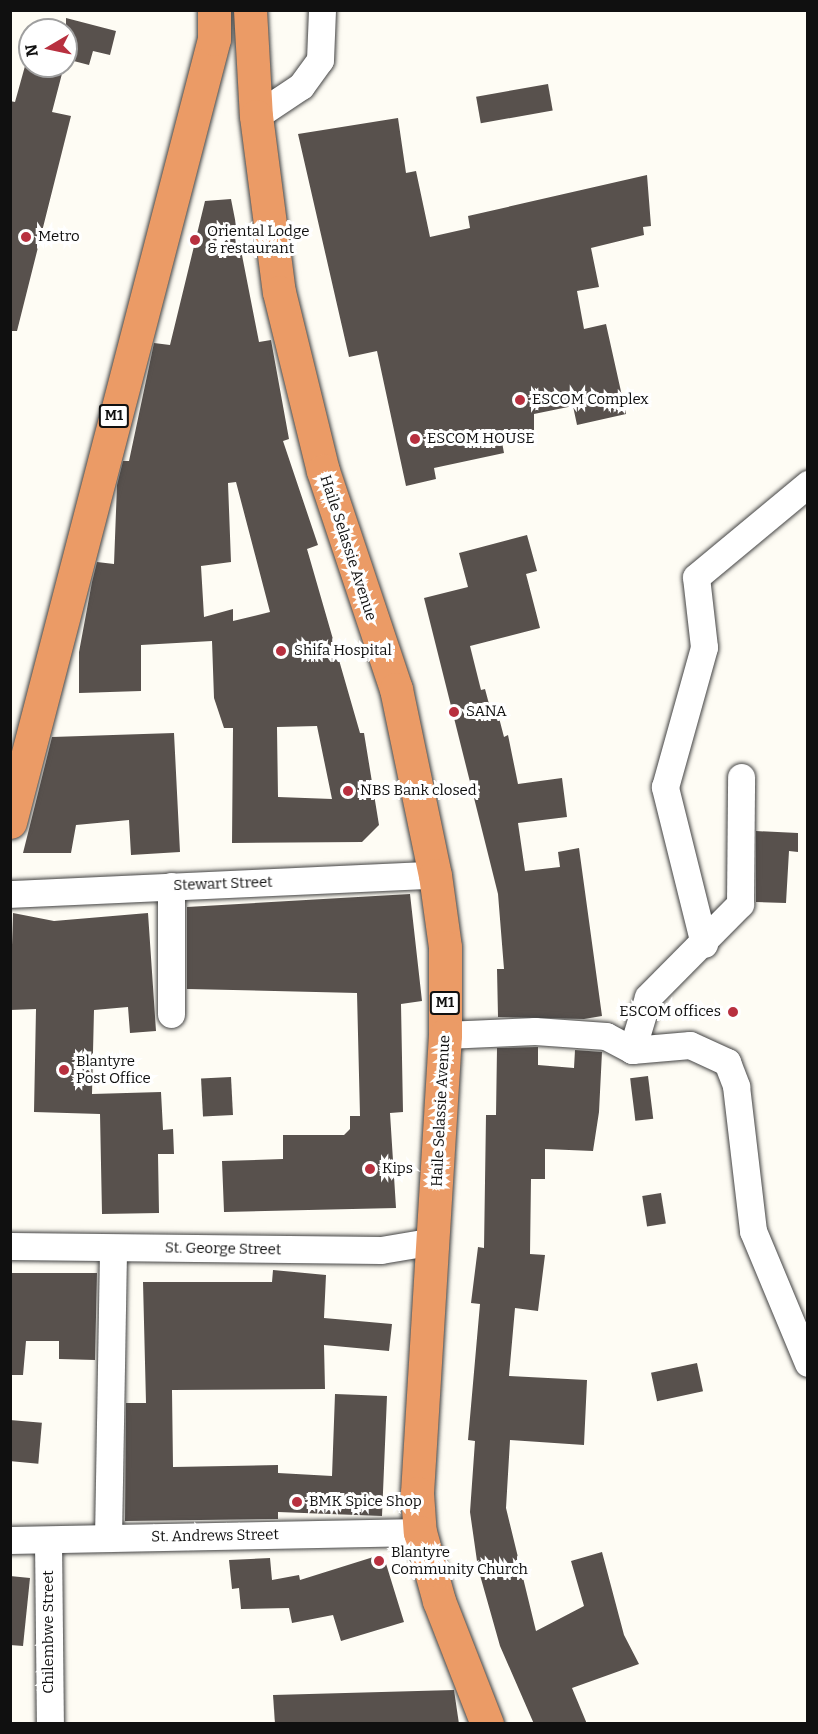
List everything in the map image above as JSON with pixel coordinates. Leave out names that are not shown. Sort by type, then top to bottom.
[{"type":"highway","name":"M1","points":[[10,822],[214,39],[214,10]]},
{"type":"highway","name":"M1","points":[[249,10],[256,116]]},
{"type":"highway","name":"Haile Selassie Avenue","points":[[256,116],[279,292],[323,471],[396,688],[435,875],[445,947],[445,1035],[417,1493],[420,1532],[439,1601],[487,1724]]},
{"type":"street","points":[[256,116],[301,86],[320,60],[322,10]]},
{"type":"street","points":[[704,944],[665,787],[704,647],[696,577],[807,484]]},
{"type":"street","points":[[632,1050],[648,997],[704,944],[740,904],[741,777]]},
{"type":"street","name":"Stewart Street","points":[[10,894],[435,875]]},
{"type":"street","points":[[171,886],[171,1014]]},
{"type":"street","points":[[445,1035],[535,1031],[606,1036],[632,1050],[690,1045],[727,1062],[736,1086],[753,1231],[807,1363]]},
{"type":"street","name":"St. George Street","points":[[10,1246],[381,1250],[434,1241]]},
{"type":"street","points":[[108,1538],[113,1248]]},
{"type":"street","name":"St. Andrews Street","points":[[10,1540],[420,1532]]},
{"type":"street","name":"Chilembwe Street","points":[[48,1540],[50,1724]]},
{"type":"building","points":[[78,21],[116,31],[110,55],[93,51],[89,65],[78,62]]},
{"type":"building","name":"Metro","points":[[22,78],[61,78],[52,112],[71,116],[17,331],[10,331],[10,101],[15,102]]},
{"type":"building","points":[[548,84],[553,111],[481,123],[476,97]]},
{"type":"building","points":[[398,118],[406,173],[416,171],[430,237],[470,228],[468,216],[647,175],[651,226],[643,227],[644,235],[591,248],[599,287],[577,291],[584,329],[606,324],[626,414],[577,425],[573,406],[534,414],[534,431],[501,437],[504,453],[434,468],[436,479],[406,486],[377,351],[349,357],[298,134]]},
{"type":"building","points":[[231,199],[259,342],[271,340],[289,439],[283,441],[318,545],[307,549],[360,733],[364,733],[379,825],[362,842],[232,843],[233,728],[224,728],[214,698],[212,641],[141,645],[141,691],[79,693],[79,652],[97,562],[114,564],[117,485],[123,461],[129,461],[154,343],[170,345],[205,201]],"holes":[[[236,482],[270,612],[233,621],[233,609],[204,617],[201,566],[231,562],[228,483]],[[317,726],[332,799],[278,797],[277,727]]]},
{"type":"building","points":[[527,535],[537,571],[526,574],[540,628],[470,646],[481,690],[485,689],[492,715],[498,714],[504,737],[508,735],[518,784],[562,778],[567,817],[518,823],[525,871],[560,867],[558,852],[579,848],[602,1016],[584,1019],[498,1017],[497,969],[504,969],[498,894],[424,598],[468,587],[459,553]]},
{"type":"building","points":[[174,733],[180,852],[131,855],[129,820],[76,825],[71,853],[23,853],[52,737]]},
{"type":"building","points":[[756,831],[798,833],[798,852],[789,851],[786,903],[756,902]]},
{"type":"building","points":[[410,894],[422,1001],[401,1004],[403,1112],[390,1113],[396,1208],[224,1212],[222,1161],[283,1159],[283,1135],[344,1135],[350,1129],[350,1116],[360,1116],[357,993],[187,989],[187,907]]},
{"type":"building","points":[[13,913],[54,921],[148,913],[156,1031],[130,1033],[128,1007],[94,1010],[92,1094],[161,1092],[163,1130],[173,1129],[174,1154],[158,1154],[159,1213],[102,1214],[100,1114],[34,1112],[36,1009],[10,1010]]},
{"type":"building","points":[[538,1047],[538,1065],[574,1068],[575,1050],[602,1052],[599,1112],[593,1151],[545,1149],[545,1179],[531,1179],[530,1254],[545,1255],[538,1311],[515,1308],[509,1376],[587,1380],[584,1445],[510,1440],[506,1508],[536,1631],[584,1606],[571,1561],[602,1552],[624,1635],[639,1664],[572,1688],[587,1724],[534,1724],[500,1646],[478,1568],[470,1512],[475,1441],[468,1440],[480,1304],[471,1303],[478,1247],[484,1248],[486,1115],[496,1115],[497,1048]]},
{"type":"building","points":[[648,1076],[653,1119],[635,1121],[630,1078]]},
{"type":"building","points":[[231,1077],[233,1115],[203,1117],[201,1079]]},
{"type":"building","points":[[661,1193],[666,1224],[647,1227],[642,1196]]},
{"type":"building","points":[[273,1270],[326,1275],[324,1318],[392,1324],[389,1351],[324,1345],[325,1389],[172,1390],[173,1467],[278,1465],[278,1473],[332,1476],[335,1394],[387,1396],[382,1516],[278,1512],[278,1519],[125,1521],[126,1403],[146,1403],[143,1282],[272,1282]]},
{"type":"building","points":[[10,1273],[97,1273],[95,1360],[59,1359],[59,1341],[26,1341],[23,1375],[10,1375]]},
{"type":"building","points":[[697,1363],[703,1391],[657,1401],[651,1373]]},
{"type":"building","points":[[10,1420],[42,1423],[38,1464],[10,1461]]},
{"type":"building","points":[[383,1554],[404,1622],[341,1641],[333,1615],[292,1623],[289,1608],[241,1609],[239,1588],[232,1589],[229,1560],[270,1558],[272,1580],[299,1575],[300,1580]]},
{"type":"building","points":[[10,1576],[30,1578],[23,1646],[10,1645]]},
{"type":"building","points":[[454,1690],[459,1724],[275,1724],[273,1695]]},
{"type":"place","name":"Metro","points":[[26,237]]},
{"type":"place","name":"Oriental Lodge & restaurant","points":[[195,240]]},
{"type":"place","name":"ESCOM Complex","points":[[520,400]]},
{"type":"place","name":"ESCOM HOUSE","points":[[415,439]]},
{"type":"place","name":"Shifa Hospital","points":[[281,651]]},
{"type":"place","name":"SANA","points":[[454,712]]},
{"type":"place","name":"NBS Bank closed","points":[[348,791]]},
{"type":"place","name":"ESCOM offices","points":[[733,1012]]},
{"type":"place","name":"Blantyre Post Office","points":[[64,1070]]},
{"type":"place","name":"Kips","points":[[370,1169]]},
{"type":"place","name":"BMK Spice Shop","points":[[297,1502]]},
{"type":"place","name":"Blantyre Community Church","points":[[379,1561]]}]
